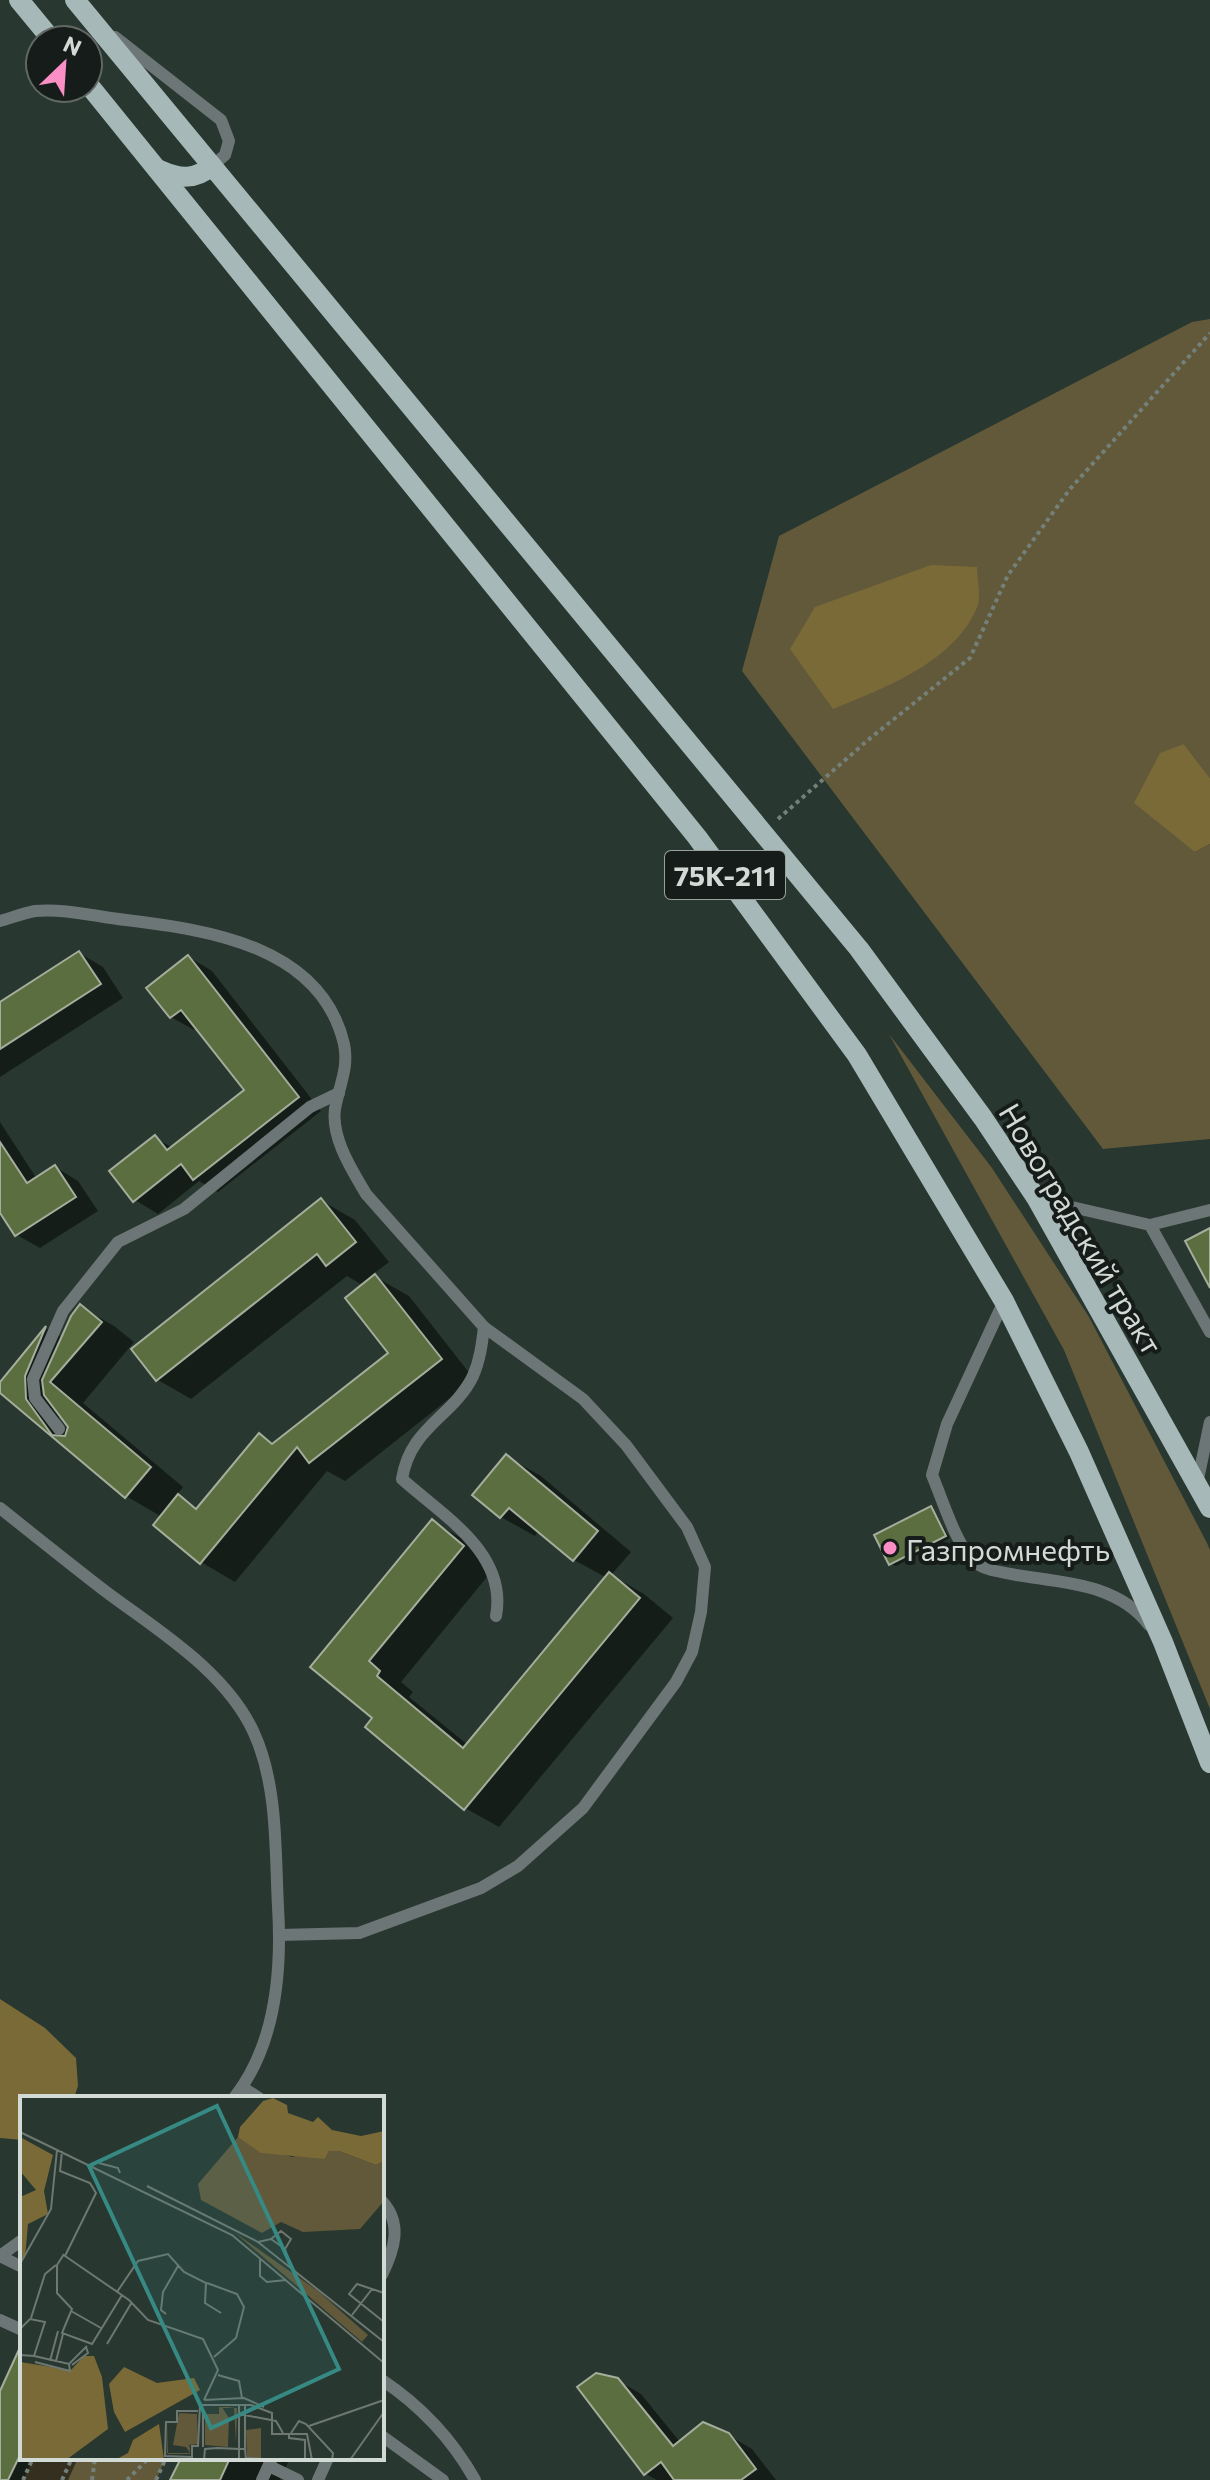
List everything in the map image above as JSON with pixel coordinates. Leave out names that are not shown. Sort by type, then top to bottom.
[{"type":"main road","points":[[19,0],[39,24]]},
{"type":"main road","name":"75К-211","points":[[80,7],[763,832]]},
{"type":"main road","name":"75К-211","points":[[104,104],[697,837],[857,1055],[1004,1301],[1079,1452],[1163,1642],[1210,1763]]},
{"type":"main road","points":[[156,168],[180,179],[203,173],[212,166]]},
{"type":"main road","name":"Новоградский тракт","points":[[763,832],[859,949],[983,1118],[1037,1199],[1210,1508]]},
{"type":"lane","points":[[80,7],[221,120],[229,141],[225,155],[212,166]]},
{"type":"lane","points":[[0,921],[36,911],[215,932],[258,948],[293,968],[314,988],[335,1018],[344,1044],[346,1071],[335,1112],[337,1131],[366,1194],[484,1327],[583,1399],[626,1445],[687,1527],[705,1567],[701,1612],[692,1652],[676,1682],[583,1808],[518,1866],[481,1888],[359,1933],[279,1935]]},
{"type":"lane","points":[[59,1429],[35,1398],[33,1379],[63,1311],[118,1242],[184,1209],[310,1107],[339,1093]]},
{"type":"lane","points":[[1037,1199],[1150,1225],[1210,1210]]},
{"type":"lane","points":[[1150,1225],[1210,1332]]},
{"type":"lane","points":[[1004,1301],[947,1424],[934,1461],[932,1475],[964,1549],[976,1564],[993,1571],[1112,1594],[1144,1617],[1163,1642]]},
{"type":"lane","points":[[484,1327],[482,1351],[472,1379],[412,1447],[402,1479],[469,1536],[495,1587],[499,1600],[496,1616]]},
{"type":"lane","points":[[1197,1484],[1210,1422]]},
{"type":"lane","points":[[0,1508],[191,1656],[230,1697],[253,1730],[272,1803],[279,1935],[272,2016],[263,2047],[235,2096]]},
{"type":"lane","points":[[242,2087],[256,2096]]},
{"type":"lane","points":[[384,2203],[390,2210],[396,2246],[384,2271]]},
{"type":"lane","points":[[20,2241],[0,2256],[20,2266]]},
{"type":"lane","points":[[0,2320],[20,2329]]},
{"type":"lane","points":[[384,2381],[410,2398],[457,2447],[475,2480]]},
{"type":"lane","points":[[384,2437],[443,2480]]},
{"type":"lane","points":[[318,2480],[327,2460]]},
{"type":"lane","points":[[262,2480],[271,2462],[298,2480]]},
{"type":"path","points":[[763,832],[868,740],[970,658],[1008,575],[1070,489],[1210,333]]},
{"type":"path","points":[[23,2480],[32,2460]]},
{"type":"path","points":[[62,2480],[71,2460]]},
{"type":"path","points":[[92,2480],[95,2460]]},
{"type":"path","points":[[127,2480],[147,2460]]},
{"type":"path","points":[[156,2480],[165,2460]]},
{"type":"shaded area","points":[[1210,319],[1210,778],[1184,744],[1195,852],[1210,844],[1210,1139],[1103,1149],[742,671],[779,536],[1192,322]]},
{"type":"shaded area","points":[[931,565],[977,567],[979,601],[968,625],[936,657],[916,670],[833,709],[790,649],[815,607]]},
{"type":"shaded area","points":[[1184,744],[1210,778],[1210,844],[1195,852],[1134,803],[1160,753]]},
{"type":"shaded area","points":[[889,1034],[992,1168],[1089,1317],[1207,1543],[1210,1550],[1210,1709],[1064,1350]]},
{"type":"shaded area","points":[[0,1999],[45,2028],[76,2058],[78,2086],[75,2096],[20,2096],[20,2140],[0,2138]]},
{"type":"shaded area","points":[[32,2460],[165,2460],[156,2480],[23,2480]]},
{"type":"building","points":[[79,951],[101,984],[0,1049],[0,1002]]},
{"type":"building","points":[[188,955],[299,1097],[193,1180],[181,1164],[133,1202],[109,1171],[155,1135],[167,1150],[244,1090],[181,1010],[170,1018],[146,988]]},
{"type":"building","points":[[0,1142],[27,1183],[55,1165],[76,1197],[15,1236],[0,1213]]},
{"type":"building","points":[[321,1198],[356,1242],[326,1266],[317,1254],[156,1381],[131,1349]]},
{"type":"building","points":[[1210,1228],[1210,1288],[1185,1241]]},
{"type":"building","points":[[375,1274],[442,1359],[309,1463],[297,1447],[200,1564],[153,1525],[178,1494],[196,1509],[259,1433],[272,1444],[388,1353],[345,1298]]},
{"type":"building","points":[[80,1304],[102,1322],[50,1382],[151,1467],[125,1498],[0,1393],[0,1382],[46,1326],[25,1376],[26,1399],[52,1435],[65,1436],[68,1427],[44,1395],[42,1380],[71,1316]]},
{"type":"building","points":[[506,1454],[598,1531],[573,1561],[509,1508],[500,1518],[472,1495]]},
{"type":"building","points":[[931,1506],[946,1536],[889,1565],[874,1535]]},
{"type":"building","points":[[432,1519],[464,1546],[369,1661],[380,1671],[377,1676],[463,1748],[609,1572],[640,1598],[464,1810],[365,1727],[372,1718],[310,1667]]},
{"type":"building","points":[[20,2347],[20,2455],[8,2480],[0,2480],[0,2391]]},
{"type":"building","points":[[596,2373],[618,2378],[673,2446],[703,2422],[729,2433],[756,2469],[741,2480],[674,2480],[661,2462],[644,2475],[577,2387]]},
{"type":"building","points":[[180,2460],[229,2460],[220,2480],[170,2480]]},
{"type":"place","name":"Газпромнефть","points":[[890,1548]]}]
